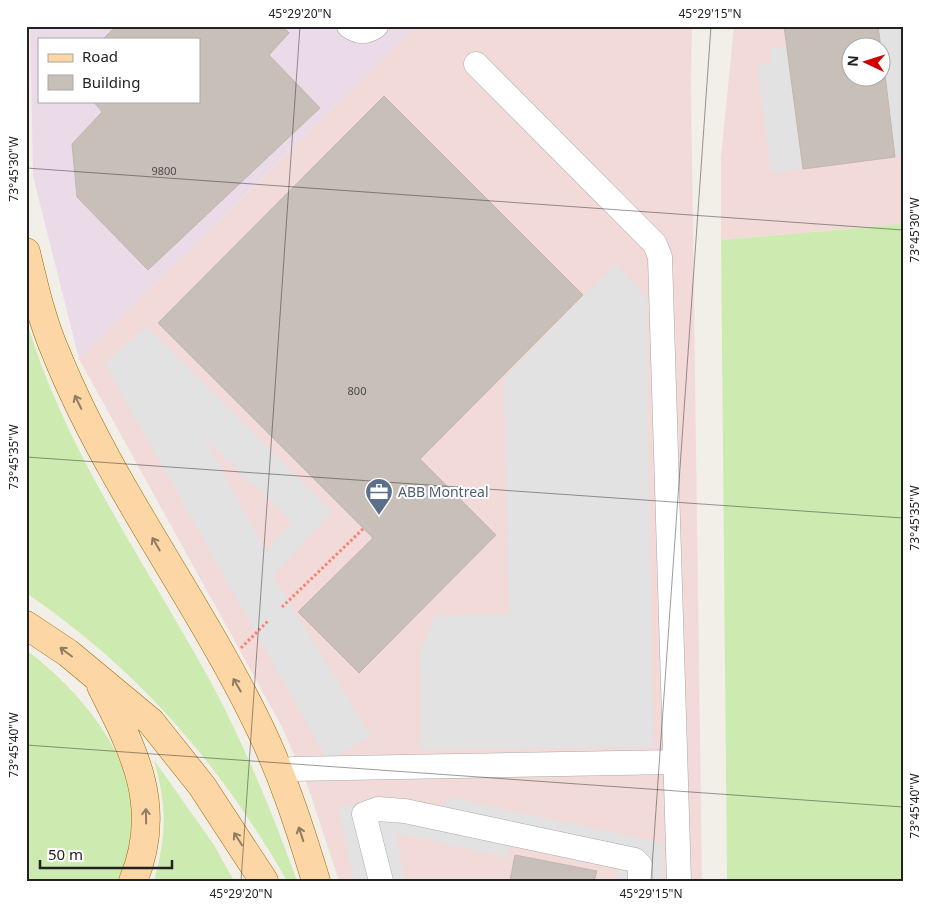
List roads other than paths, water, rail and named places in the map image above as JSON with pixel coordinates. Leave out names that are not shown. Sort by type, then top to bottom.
[{"type":"main road","points":[[26,252],[49,334],[84,415],[240,690],[280,773],[316,881]]},
{"type":"main road","points":[[30,627],[95,676],[150,722],[178,754],[223,816],[264,881]]},
{"type":"main road","points":[[95,676],[133,752],[144,788],[145,839],[133,881]]},
{"type":"lane","points":[[349,26],[357,32],[366,32],[376,26]]},
{"type":"lane","points":[[476,64],[655,244],[660,257],[679,881]]},
{"type":"lane","points":[[280,773],[292,769],[674,762]]},
{"type":"lane","points":[[381,881],[364,814],[378,809],[405,811],[635,860],[640,865],[640,881]]},
{"type":"place","name":"ABB Montreal","points":[[379,516]]}]
